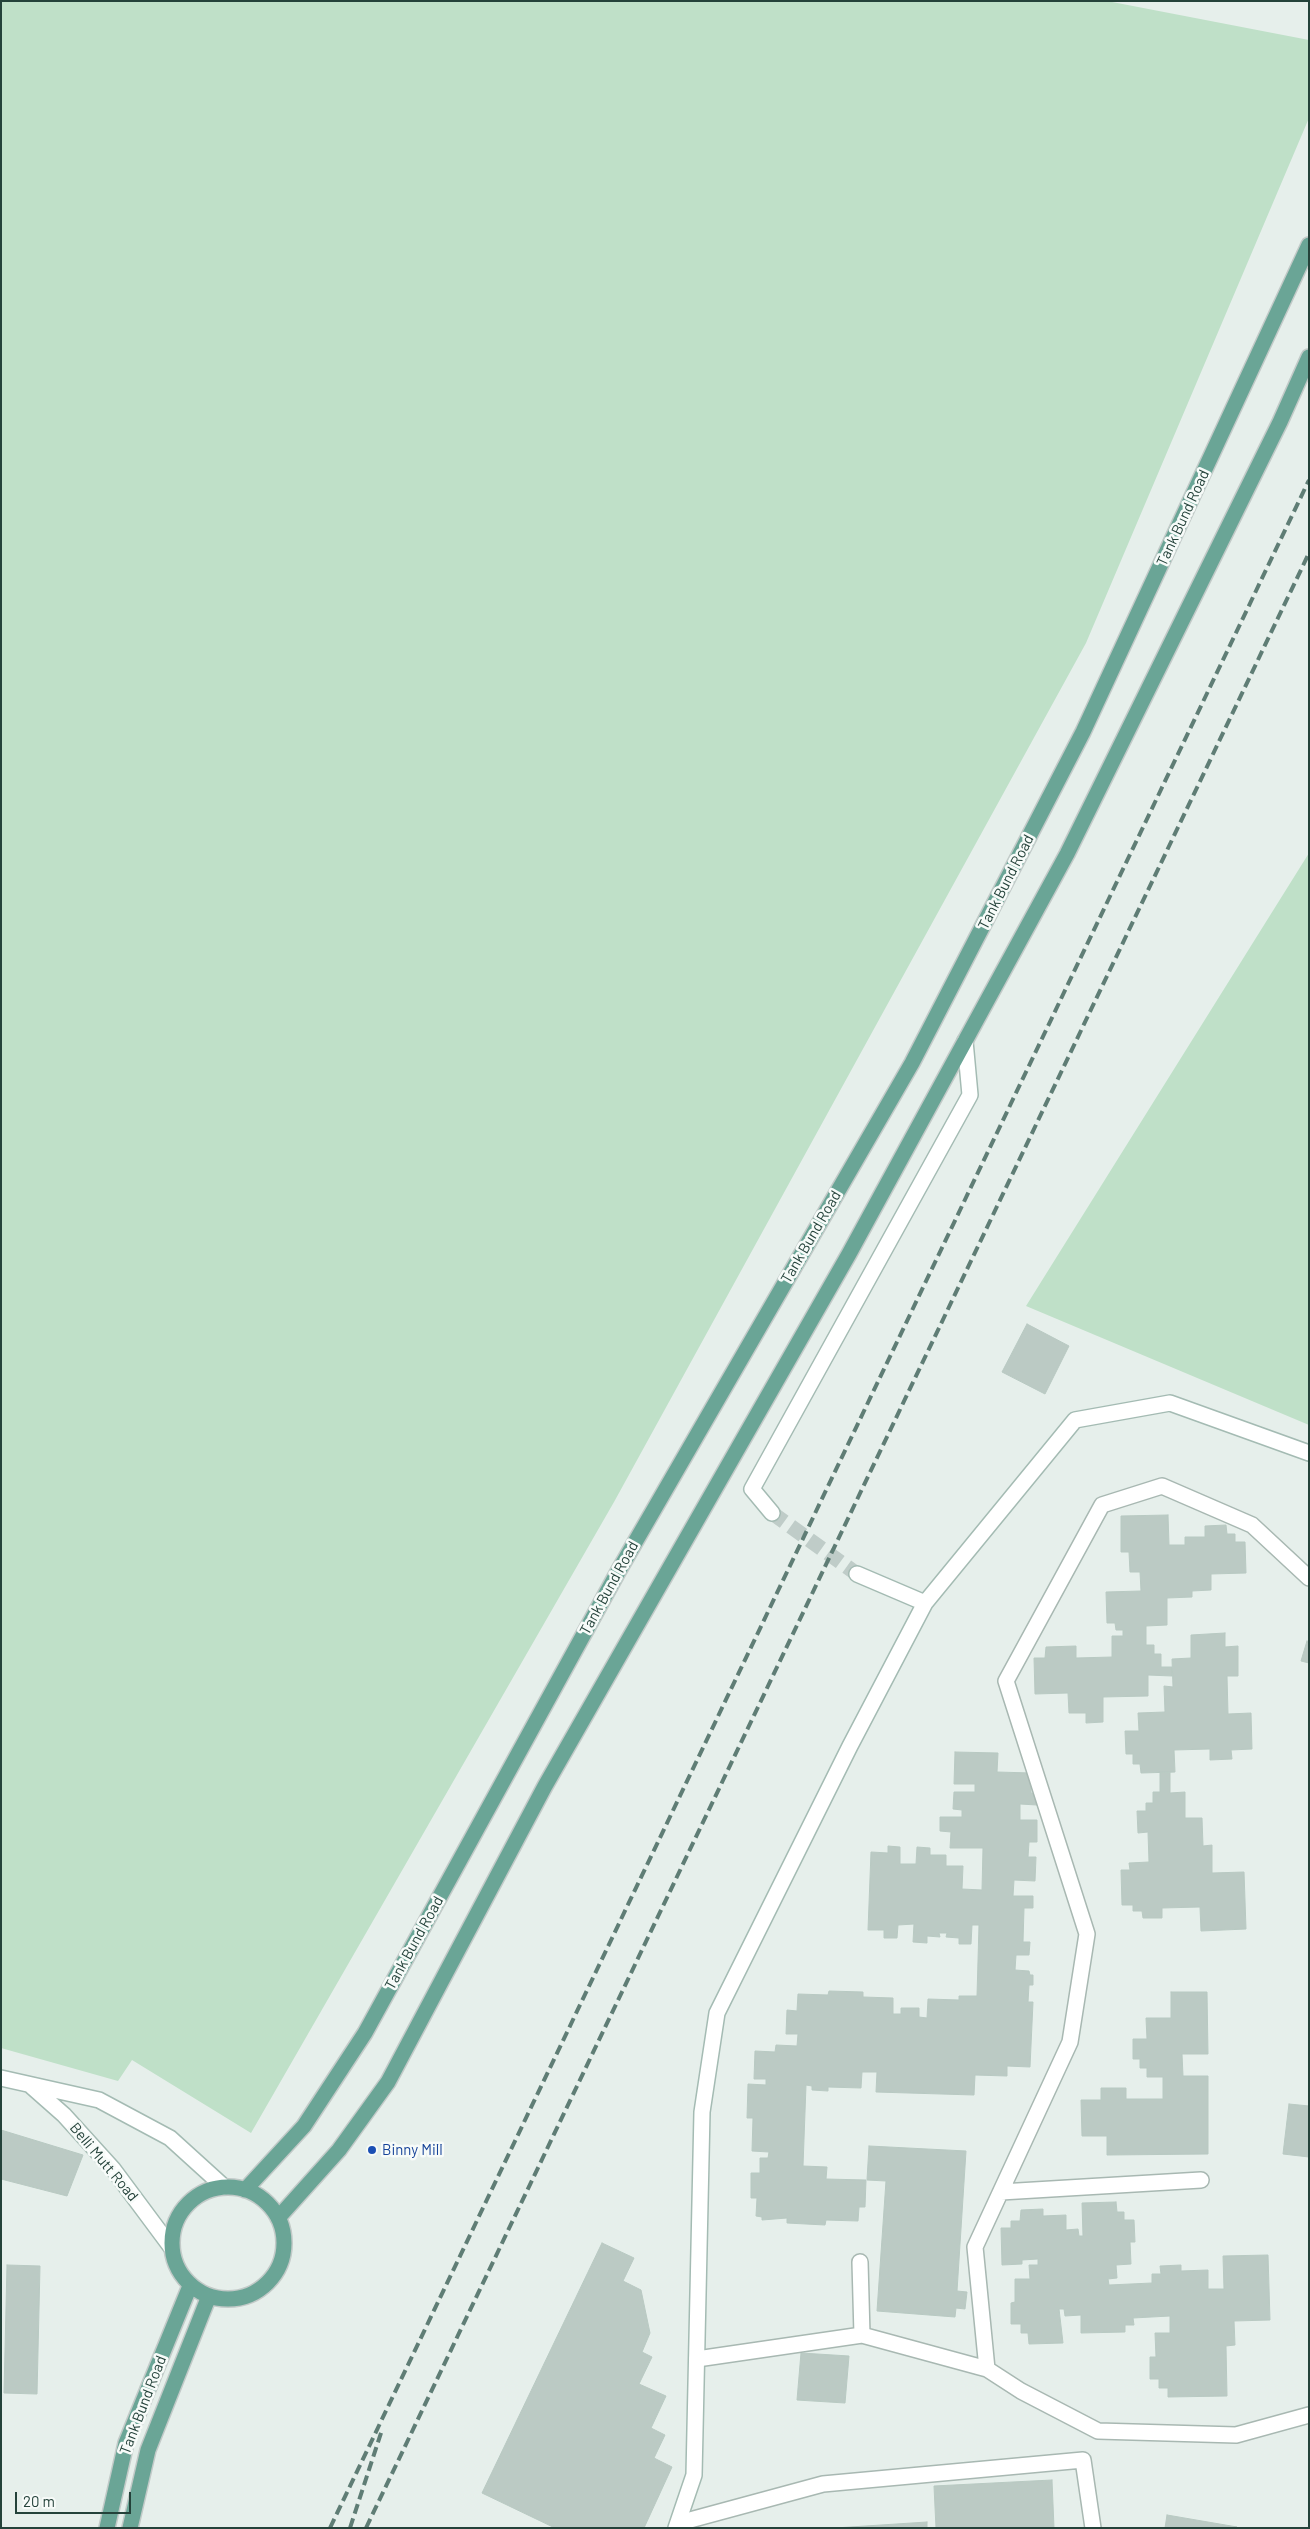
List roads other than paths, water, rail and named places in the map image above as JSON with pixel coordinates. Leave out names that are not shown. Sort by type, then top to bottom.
[{"type":"main road","name":"Tank Bund Road","points":[[246,2190],[304,2126],[365,2032],[619,1570],[912,1063],[1083,732],[1309,245]]},
{"type":"main road","points":[[278,2218],[339,2150],[388,2082],[545,1786],[849,1254],[1066,854],[1280,422],[1309,357]]},
{"type":"main road","points":[[224,2187],[246,2190],[265,2201],[278,2218],[284,2239],[281,2261],[270,2280],[253,2294],[231,2299],[209,2296],[190,2286],[177,2268],[171,2247],[174,2226],[185,2206],[202,2193],[224,2187]]},
{"type":"main road","name":"Tank Bund Road","points":[[107,2528],[126,2443],[190,2286]]},
{"type":"main road","name":"Tank Bund Road","points":[[130,2528],[148,2450],[209,2296]]},
{"type":"street","points":[[772,1513],[752,1490],[970,1095],[964,1041]]},
{"type":"street","points":[[677,2525],[694,2475],[702,2112],[716,2013],[850,1746],[925,1603],[1075,1420],[1170,1403],[1309,1453]]},
{"type":"street","points":[[987,2369],[975,2247],[1070,2042],[1087,1934],[1006,1680],[1102,1505],[1162,1486],[1252,1524],[1309,1578]]},
{"type":"street","points":[[857,1574],[925,1603]]},
{"type":"street","name":"Belli Mutt Road","points":[[1,2078],[99,2100],[170,2138],[224,2187]]},
{"type":"street","name":"Belli Mutt Road","points":[[28,2084],[64,2115],[113,2169],[171,2247]]},
{"type":"street","points":[[1001,2192],[1202,2180]]},
{"type":"street","points":[[860,2262],[862,2334]]},
{"type":"street","points":[[697,2359],[862,2334],[987,2369],[1021,2391],[1098,2432],[1236,2435],[1309,2415]]},
{"type":"street","points":[[677,2525],[823,2484],[1083,2460],[1093,2528]]},
{"type":"tunnel","points":[[772,1513],[857,1574]]},
{"type":"railway","points":[[330,2528],[1309,480]]},
{"type":"railway","points":[[366,2528],[1309,553]]},
{"type":"railway","points":[[350,2528],[382,2430]]},
{"type":"place","name":"Binny Mill","points":[[372,2150]]}]
